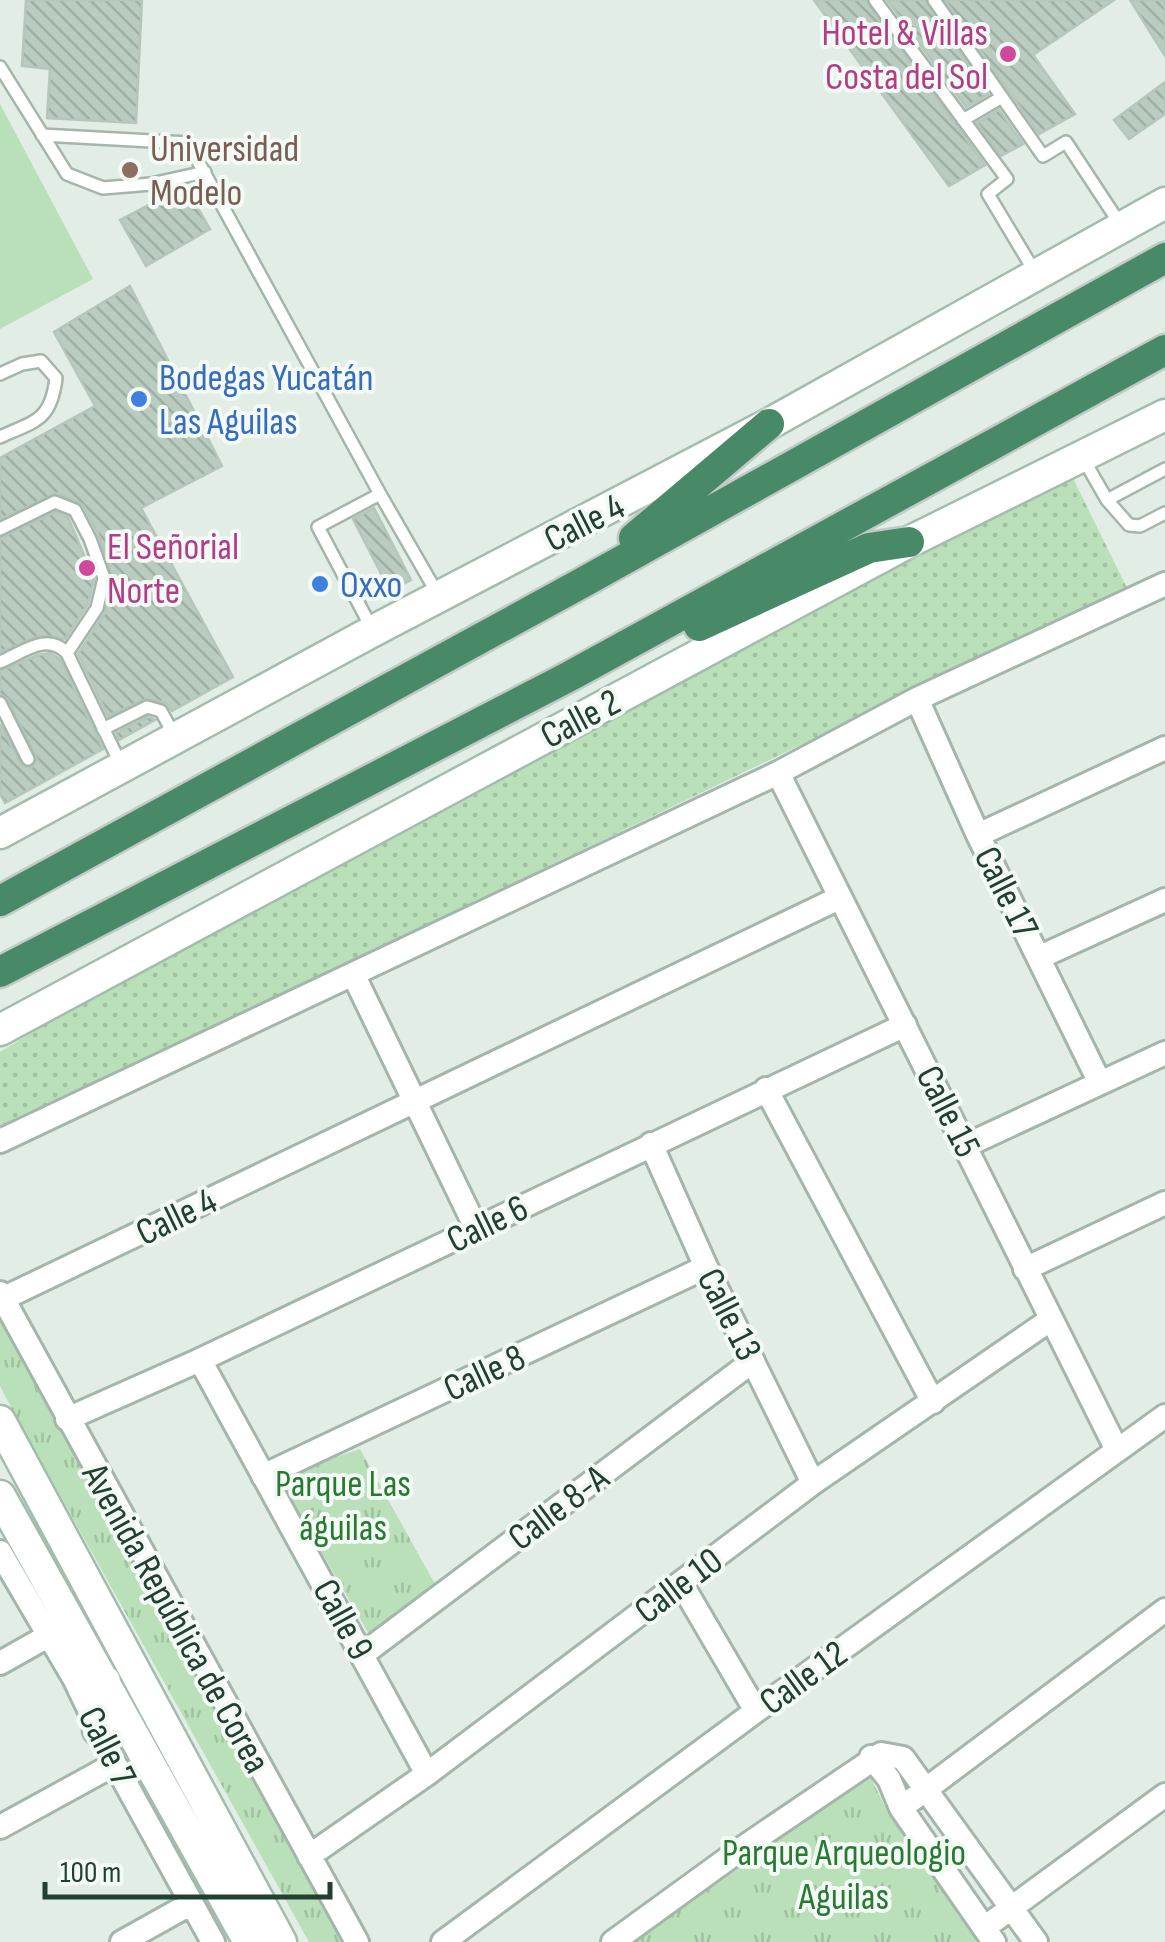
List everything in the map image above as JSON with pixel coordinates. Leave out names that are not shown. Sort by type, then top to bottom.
[{"type":"highway","points":[[0,901],[1165,258]]},
{"type":"highway","points":[[0,972],[570,676],[1165,350]]},
{"type":"highway","points":[[580,584],[769,424]]},
{"type":"highway","points":[[570,676],[676,636],[869,548],[909,542]]},
{"type":"main road","name":"Calle 4","points":[[0,833],[373,631],[769,424],[1165,203]]},
{"type":"main road","name":"Calle 2","points":[[0,1030],[909,542],[1165,415]]},
{"type":"main road","name":"Avenida República de Corea","points":[[0,1421],[281,1942]]},
{"type":"main road","points":[[0,1496],[249,1942]]},
{"type":"main road","points":[[98,1730],[105,1681]]},
{"type":"street","points":[[0,1141],[778,773],[918,699],[1165,584]]},
{"type":"street","name":"Calle 17","points":[[918,699],[978,835],[1100,1083]]},
{"type":"street","points":[[978,835],[1165,748]]},
{"type":"street","name":"Calle 15","points":[[778,773],[1117,1450]]},
{"type":"street","name":"Calle 4","points":[[1,1297],[839,898]]},
{"type":"street","points":[[1040,957],[1165,900]]},
{"type":"street","points":[[354,974],[476,1228]]},
{"type":"street","name":"Calle 6","points":[[67,1419],[200,1360],[906,1025]]},
{"type":"street","points":[[966,1146],[1165,1053]]},
{"type":"street","points":[[766,1089],[932,1402]]},
{"type":"street","name":"Calle 13","points":[[651,1144],[706,1267],[813,1483]]},
{"type":"street","points":[[1025,1269],[1165,1203]]},
{"type":"street","name":"Calle 8","points":[[263,1476],[706,1267]]},
{"type":"street","name":"Avenida República de Corea","points":[[1,1297],[357,1942]]},
{"type":"street","name":"Calle 10","points":[[309,1856],[427,1774],[813,1483],[1050,1320]]},
{"type":"street","name":"Calle 9","points":[[200,1360],[427,1774]]},
{"type":"street","name":"Calle 8-A","points":[[364,1654],[754,1361]]},
{"type":"street","name":"Calle 12","points":[[444,1942],[1165,1416]]},
{"type":"street","name":"Calle 7","points":[[0,1552],[75,1680],[115,1764],[214,1942]]},
{"type":"street","points":[[681,1584],[756,1711]]},
{"type":"street","points":[[901,1808],[1165,1610]]},
{"type":"street","points":[[0,1663],[48,1636]]},
{"type":"street","points":[[614,1942],[881,1754],[904,1758],[1036,1942]]},
{"type":"street","points":[[871,1758],[889,1779],[901,1808],[989,1935],[1010,1908],[1165,1795]]},
{"type":"street","points":[[0,1827],[115,1764]]},
{"type":"street","points":[[122,1942],[192,1903]]},
{"type":"lane","points":[[875,0],[1007,179],[988,194],[1038,276]]},
{"type":"lane","points":[[934,0],[1043,156],[1066,142],[1123,227]]},
{"type":"lane","points":[[0,66],[68,174],[103,188],[150,184],[205,172]]},
{"type":"lane","points":[[963,120],[1002,97]]},
{"type":"lane","points":[[42,135],[188,142],[440,596]]},
{"type":"lane","points":[[0,374],[41,360],[56,378],[53,403],[43,418],[0,437]]},
{"type":"lane","points":[[1082,456],[1108,500],[1129,525],[1140,526],[1165,513]]},
{"type":"lane","points":[[1108,500],[1165,469]]},
{"type":"lane","points":[[373,631],[318,528],[380,494]]},
{"type":"lane","points":[[0,529],[56,502],[75,510],[104,578],[97,608],[67,654]]},
{"type":"lane","points":[[0,662],[49,641],[57,643],[67,654],[121,766]]},
{"type":"lane","points":[[0,703],[28,759]]},
{"type":"lane","points":[[103,729],[147,708],[161,711],[176,738]]},
{"type":"green space","points":[[0,104],[93,279],[0,329]]},
{"type":"green space","points":[[1071,474],[1127,588],[0,1130],[0,1052],[154,958]]},
{"type":"green space","points":[[0,1309],[346,1942],[309,1942],[13,1411],[0,1386]]},
{"type":"green space","name":"Parque Las águilas","points":[[360,1449],[440,1593],[373,1641],[278,1477]]},
{"type":"green space","name":"Parque Arqueologio Aguilas","points":[[868,1773],[889,1814],[979,1942],[635,1942]]},
{"type":"building","points":[[26,0],[142,0],[136,123],[47,118],[50,69],[22,66]]},
{"type":"building","points":[[814,0],[866,0],[985,165],[949,186]]},
{"type":"building","points":[[887,0],[925,0],[988,94],[966,107]]},
{"type":"building","points":[[945,0],[1114,0],[1033,55],[1075,114],[1039,134]]},
{"type":"building","points":[[1130,0],[1165,0],[1165,56]]},
{"type":"building","points":[[1165,82],[1165,114],[1129,139],[1114,120]]},
{"type":"building","points":[[999,110],[1023,144],[1001,156],[977,123]]},
{"type":"building","points":[[185,186],[210,229],[146,266],[120,220]]},
{"type":"building","points":[[130,286],[222,466],[141,508],[233,677],[172,711],[166,703],[148,698],[108,716],[78,654],[105,613],[113,580],[99,536],[83,505],[58,493],[0,519],[0,458],[95,406],[54,332]]},
{"type":"building","points":[[374,508],[411,580],[390,591],[353,519]]},
{"type":"building","points":[[55,512],[68,517],[94,579],[88,604],[65,639],[41,635],[0,652],[0,538]]},
{"type":"building","points":[[50,653],[60,659],[103,749],[5,803],[0,794],[0,724],[22,766],[31,768],[37,759],[8,699],[0,694],[0,671]]},
{"type":"building","points":[[148,717],[155,720],[119,740],[116,733]]},
{"type":"place","name":"Hotel & Villas Costa del Sol","points":[[1008,54]]},
{"type":"place","name":"Universidad Modelo","points":[[130,170]]},
{"type":"place","name":"Bodegas Yucatán Las Aguilas","points":[[139,399]]},
{"type":"place","name":"El Señorial Norte","points":[[87,568]]},
{"type":"place","name":"Oxxo","points":[[320,584]]}]
